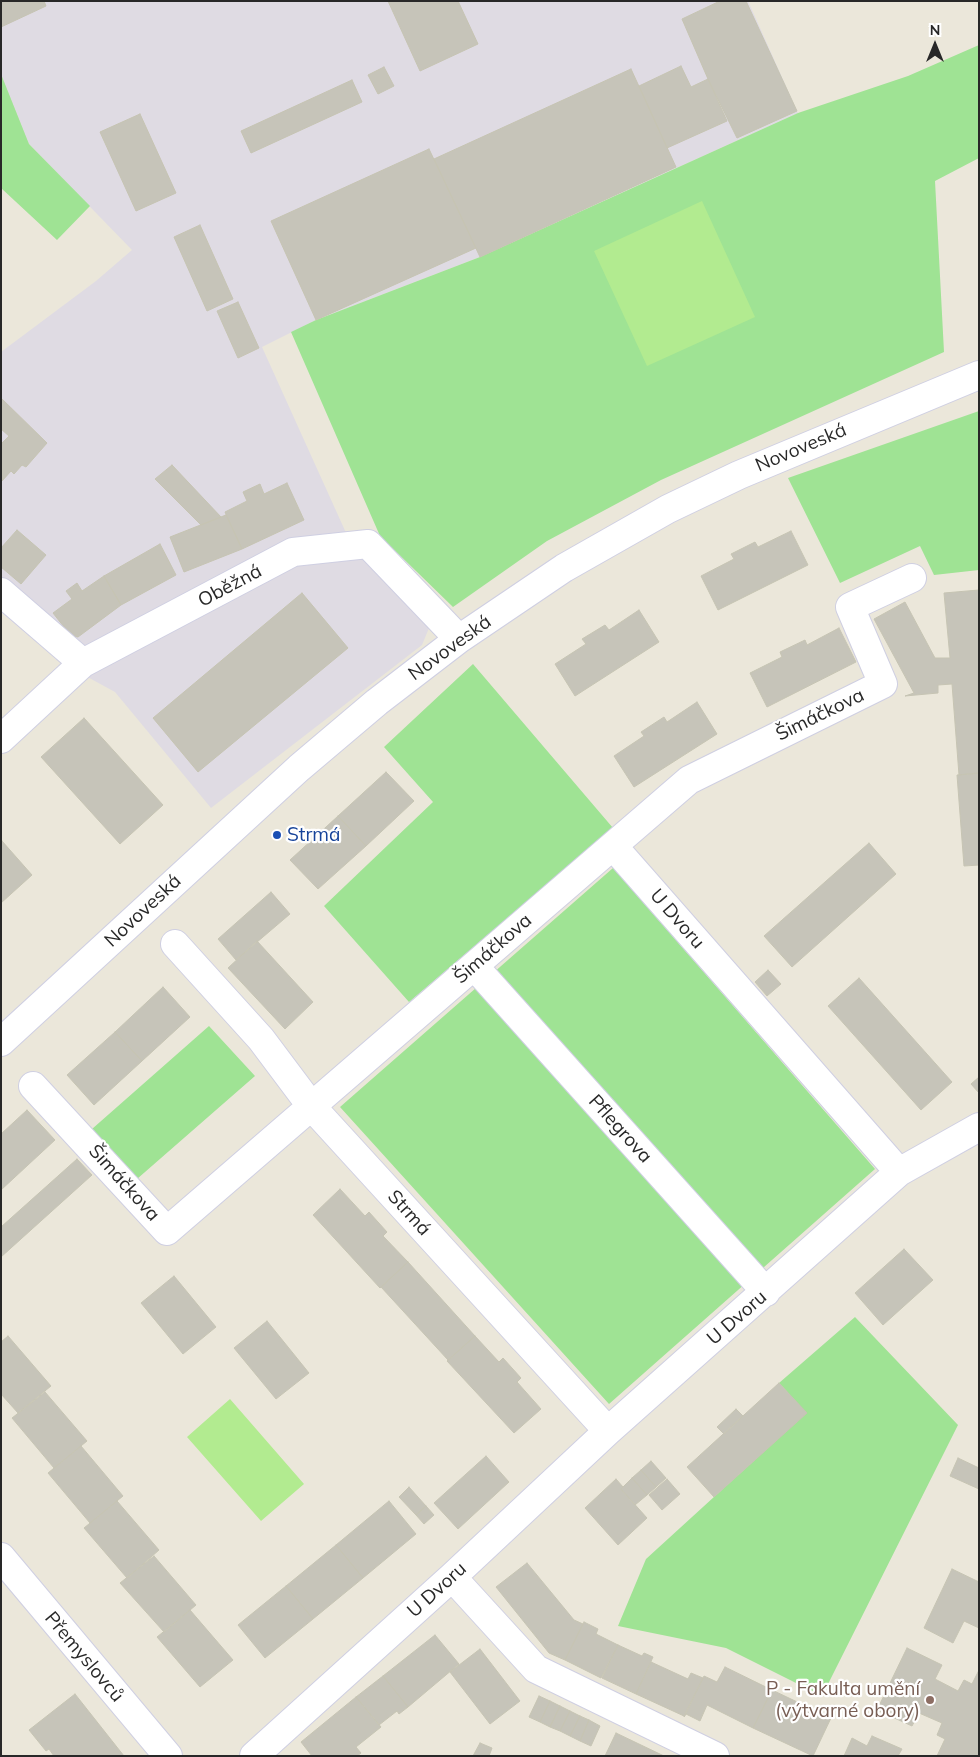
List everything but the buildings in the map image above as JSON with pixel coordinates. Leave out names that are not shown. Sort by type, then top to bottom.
[{"type":"street","name":"Novoveská","points":[[1,1042],[299,768],[377,702],[459,639],[564,568],[668,509],[748,471],[979,375]]},
{"type":"street","name":"Oběžná","points":[[1,739],[83,663],[293,552],[368,544],[459,639]]},
{"type":"street","name":"Šimáčkova","points":[[33,1086],[167,1231],[689,780],[883,684],[850,607],[912,578]]},
{"type":"street","points":[[1,592],[83,663]]},
{"type":"street","name":"U Dvoru","points":[[264,1752],[608,1432],[899,1172],[614,846]]},
{"type":"street","name":"Strmá","points":[[175,944],[261,1039],[312,1107],[608,1432]]},
{"type":"street","name":"Pflegrova","points":[[474,966],[766,1292]]},
{"type":"street","points":[[899,1172],[979,1127]]},
{"type":"street","name":"Přemyslovců","points":[[1,1557],[168,1756]]},
{"type":"street","points":[[452,1577],[536,1669],[715,1756]]},
{"type":"shaded area","points":[[1,1],[748,1],[798,113],[480,257],[316,320],[262,347],[347,535],[429,628],[422,645],[211,808],[115,692],[60,662],[1,612],[1,352],[96,281],[132,250],[29,144],[1,74]]},
{"type":"green space","points":[[979,45],[979,158],[935,181],[944,352],[661,480],[547,541],[453,607],[380,536],[291,332],[316,320],[480,257],[798,113],[908,76]]},
{"type":"green space","points":[[1,74],[29,144],[90,206],[57,240],[1,188]]},
{"type":"green space","points":[[702,201],[755,317],[647,366],[594,251]]},
{"type":"green space","points":[[979,411],[979,570],[934,575],[920,546],[840,583],[788,478]]},
{"type":"green space","points":[[473,664],[613,828],[409,1002],[324,906],[433,802],[384,747]]},
{"type":"green space","points":[[613,868],[875,1169],[609,1404],[340,1107]]},
{"type":"green space","points":[[209,1026],[255,1076],[137,1179],[92,1129]]},
{"type":"green space","points":[[855,1317],[958,1425],[822,1696],[726,1648],[618,1626],[646,1559],[806,1413],[779,1383]]},
{"type":"green space","points":[[230,1399],[304,1484],[261,1521],[187,1437]]},
{"type":"place","name":"Strmá","points":[[277,835]]},
{"type":"place","name":"P - Fakulta umění (výtvarné obory)","points":[[930,1700]]}]
